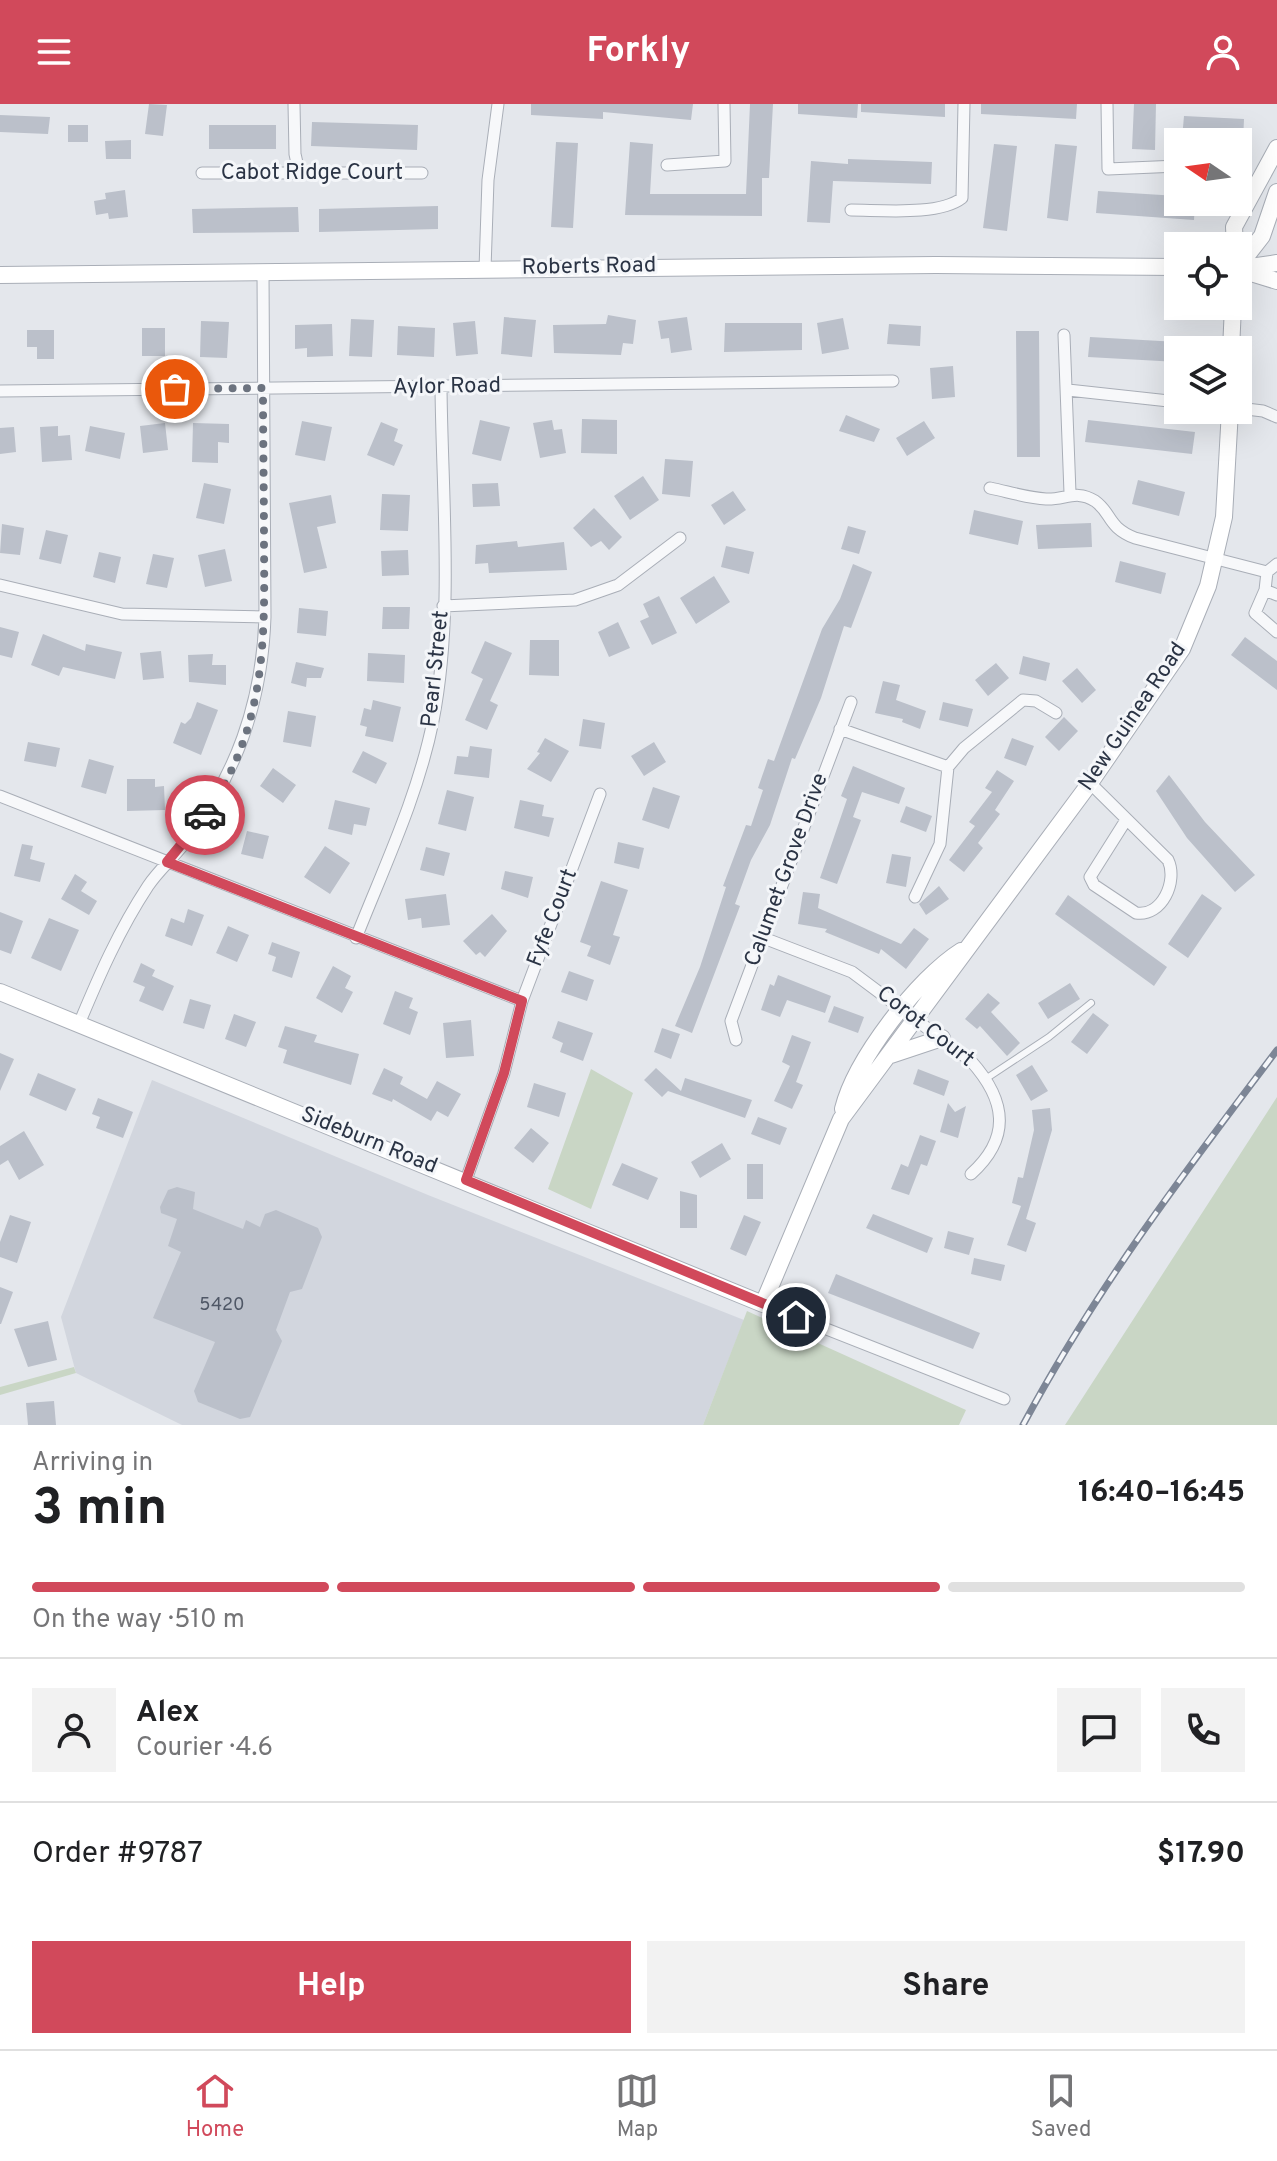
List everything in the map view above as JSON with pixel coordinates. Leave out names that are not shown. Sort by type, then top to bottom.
[{"type":"street","points":[[294,104],[295,154],[299,172]]},
{"type":"street","points":[[485,269],[488,180],[498,104]]},
{"type":"street","points":[[667,165],[725,161],[724,104]]},
{"type":"street","points":[[851,210],[938,208],[952,206],[962,198],[964,104]]},
{"type":"street","points":[[1107,104],[1108,169],[1164,167]]},
{"type":"street","points":[[1234,232],[1234,227],[1277,148]]},
{"type":"street","name":"Cabot Ridge Court","points":[[202,173],[422,173]]},
{"type":"street","points":[[1252,249],[1262,236],[1277,192]]},
{"type":"street","points":[[1252,266],[1277,263]]},
{"type":"street","name":"Roberts Road","points":[[0,275],[921,265],[1164,267]]},
{"type":"street","points":[[79,1024],[120,932],[167,862],[212,805],[242,748],[260,684],[265,617],[263,273]]},
{"type":"street","points":[[1252,273],[1277,281]]},
{"type":"street","points":[[1064,335],[1070,493]]},
{"type":"street","name":"Aylor Road","points":[[0,391],[893,381]]},
{"type":"street","name":"Pearl Street","points":[[356,938],[407,811],[426,751],[438,690],[443,606],[441,387]]},
{"type":"street","points":[[1068,390],[1164,400]]},
{"type":"street","points":[[1252,410],[1277,417]]},
{"type":"street","name":"New Guinea Road","points":[[841,1119],[1090,783],[1182,649],[1215,557],[1229,475],[1230,424]]},
{"type":"street","points":[[990,488],[1047,499],[1070,493],[1097,502],[1118,531],[1215,557],[1272,568],[1255,613],[1277,632]]},
{"type":"street","points":[[443,606],[575,600],[618,585],[680,538]]},
{"type":"street","points":[[0,585],[122,614],[265,617]]},
{"type":"street","points":[[1265,590],[1277,595]]},
{"type":"street","points":[[915,897],[940,844],[948,767],[964,748],[1023,700],[1036,701],[1056,713]]},
{"type":"street","name":"Calumet Grove Drive","points":[[736,1040],[731,1021],[851,702]]},
{"type":"street","points":[[840,729],[948,767]]},
{"type":"street","points":[[1090,783],[1168,860],[1173,871],[1173,882],[1154,910],[1144,914],[1136,913],[1094,885],[1090,877],[1126,820]]},
{"type":"street","name":"Fyfe Court","points":[[466,1180],[504,1073],[522,1001],[600,794]]},
{"type":"street","points":[[0,796],[522,1001]]},
{"type":"street","name":"Corot Court","points":[[761,937],[852,972],[942,1038],[987,1078],[995,1099],[998,1139],[990,1157],[971,1174]]},
{"type":"street","name":"New Guinea Road","points":[[763,1304],[841,1119],[848,1089],[901,1008],[942,963],[969,946]]},
{"type":"street","name":"Sideburn Road","points":[[0,992],[763,1304],[1004,1399]]},
{"type":"street","points":[[891,1055],[942,1038]]},
{"type":"lane","points":[[987,1078],[1049,1037],[1091,1003]]},
{"type":"shaded area","points":[[152,1080],[428,1195],[744,1320],[703,1425],[182,1425],[76,1373],[61,1317]]},
{"type":"green space","points":[[591,1069],[633,1093],[591,1209],[548,1189]]},
{"type":"green space","points":[[1277,1097],[1277,1425],[1065,1425]]},
{"type":"green space","points":[[747,1311],[966,1410],[959,1425],[703,1425]]},
{"type":"green space","points":[[74,1367],[76,1373],[0,1395],[0,1387]]},
{"type":"building","points":[[149,104],[167,105],[163,136],[145,134]]},
{"type":"building","points":[[531,104],[693,104],[691,120],[603,112],[603,119],[531,115]]},
{"type":"building","points":[[750,104],[773,104],[769,178],[762,178],[762,216],[625,215],[630,142],[653,144],[650,194],[746,194]]},
{"type":"building","points":[[798,104],[858,104],[857,118],[798,114]]},
{"type":"building","points":[[861,104],[945,104],[945,117],[861,112]]},
{"type":"building","points":[[981,104],[1077,104],[1076,119],[981,114]]},
{"type":"building","points":[[1134,104],[1156,104],[1155,150],[1132,149]]},
{"type":"building","points":[[0,115],[50,117],[48,134],[0,132]]},
{"type":"building","points":[[1184,116],[1244,119],[1244,128],[1183,128]]},
{"type":"building","points":[[312,122],[418,125],[417,150],[311,146]]},
{"type":"building","points":[[68,125],[88,125],[88,142],[68,142]]},
{"type":"building","points":[[209,125],[276,125],[276,149],[209,149]]},
{"type":"building","points":[[131,140],[131,159],[106,159],[105,141]]},
{"type":"building","points":[[556,142],[578,143],[573,228],[551,227]]},
{"type":"building","points":[[994,144],[1017,146],[1007,231],[983,228]]},
{"type":"building","points":[[1055,144],[1077,146],[1068,221],[1047,218]]},
{"type":"building","points":[[848,159],[932,162],[931,184],[833,181],[830,223],[807,222],[811,161],[848,164]]},
{"type":"building","points":[[125,190],[128,217],[109,219],[108,213],[96,215],[94,201],[106,199],[105,193]]},
{"type":"building","points":[[1098,191],[1164,195],[1164,216],[1194,216],[1194,220],[1096,213]]},
{"type":"building","points":[[438,206],[438,229],[319,232],[319,209]]},
{"type":"building","points":[[298,207],[299,232],[193,233],[192,209]]},
{"type":"building","points":[[608,315],[636,320],[633,344],[623,343],[621,355],[554,353],[553,325],[606,324]]},
{"type":"building","points":[[504,317],[536,320],[532,357],[501,354]]},
{"type":"building","points":[[687,317],[692,350],[671,353],[669,338],[661,339],[658,321]]},
{"type":"building","points":[[843,318],[849,349],[822,354],[817,323]]},
{"type":"building","points":[[351,319],[374,320],[372,357],[349,356]]},
{"type":"building","points":[[201,321],[229,322],[227,358],[200,357]]},
{"type":"building","points":[[475,321],[478,354],[456,356],[453,323]]},
{"type":"building","points":[[725,323],[802,323],[802,350],[724,352]]},
{"type":"building","points":[[332,324],[333,356],[307,357],[307,348],[295,349],[295,325]]},
{"type":"building","points":[[889,324],[921,326],[920,346],[887,344]]},
{"type":"building","points":[[398,326],[435,328],[434,357],[397,355]]},
{"type":"building","points":[[142,328],[165,328],[165,356],[142,356]]},
{"type":"building","points":[[27,330],[54,330],[54,359],[37,359],[37,347],[27,347]]},
{"type":"building","points":[[1016,331],[1039,331],[1040,457],[1017,457]]},
{"type":"building","points":[[1090,337],[1164,341],[1164,361],[1088,357]]},
{"type":"building","points":[[953,366],[955,397],[932,399],[930,368]]},
{"type":"building","points":[[846,415],[880,429],[874,442],[839,431]]},
{"type":"building","points":[[582,419],[617,420],[617,454],[581,453]]},
{"type":"building","points":[[480,420],[510,427],[501,461],[472,454]]},
{"type":"building","points":[[552,420],[554,430],[562,429],[566,453],[540,458],[533,423]]},
{"type":"building","points":[[1088,420],[1195,432],[1192,454],[1085,442]]},
{"type":"building","points":[[302,421],[332,427],[325,461],[295,455]]},
{"type":"building","points":[[924,421],[935,438],[907,456],[896,438]]},
{"type":"building","points":[[381,422],[398,429],[394,441],[403,445],[394,466],[367,455]]},
{"type":"building","points":[[165,423],[168,450],[143,453],[140,426]]},
{"type":"building","points":[[193,423],[229,424],[229,443],[218,442],[218,463],[192,462]]},
{"type":"building","points":[[58,426],[58,436],[70,435],[72,460],[42,462],[40,427]]},
{"type":"building","points":[[90,426],[125,433],[120,459],[85,451]]},
{"type":"building","points":[[14,427],[16,452],[0,454],[0,428]]},
{"type":"building","points":[[665,459],[693,461],[690,497],[662,494]]},
{"type":"building","points":[[643,476],[659,500],[630,520],[614,496]]},
{"type":"building","points":[[1138,480],[1185,492],[1179,516],[1132,504]]},
{"type":"building","points":[[204,483],[231,489],[224,524],[196,518]]},
{"type":"building","points":[[498,483],[500,506],[473,507],[472,484]]},
{"type":"building","points":[[733,491],[746,510],[724,525],[711,505]]},
{"type":"building","points":[[382,494],[410,495],[408,531],[380,530]]},
{"type":"building","points":[[331,495],[336,523],[317,527],[327,568],[304,573],[289,503]]},
{"type":"building","points":[[594,508],[622,537],[609,550],[601,541],[591,547],[573,528]]},
{"type":"building","points":[[974,510],[1023,521],[1018,545],[969,534]]},
{"type":"building","points":[[1091,523],[1092,547],[1038,549],[1036,525]]},
{"type":"building","points":[[2,524],[24,528],[20,555],[0,553]]},
{"type":"building","points":[[848,526],[866,531],[859,554],[841,549]]},
{"type":"building","points":[[46,530],[68,535],[61,564],[39,559]]},
{"type":"building","points":[[517,541],[518,547],[564,542],[567,570],[489,573],[488,563],[475,564],[476,545]]},
{"type":"building","points":[[726,546],[754,552],[749,574],[721,567]]},
{"type":"building","points":[[225,549],[232,581],[205,587],[198,555]]},
{"type":"building","points":[[408,550],[409,575],[382,576],[381,551]]},
{"type":"building","points":[[99,552],[121,557],[115,583],[93,577]]},
{"type":"building","points":[[153,554],[174,558],[167,588],[146,584]]},
{"type":"building","points":[[1120,561],[1166,573],[1161,594],[1115,582]]},
{"type":"building","points":[[853,564],[872,572],[851,628],[844,626],[821,698],[795,759],[792,758],[770,825],[751,860],[735,904],[740,906],[692,1033],[675,1026],[700,967],[726,887],[723,886],[746,825],[751,826],[763,790],[758,788],[768,759],[774,761],[822,629],[840,599]]},
{"type":"building","points":[[714,576],[730,602],[696,624],[680,598]]},
{"type":"building","points":[[659,596],[677,633],[652,645],[640,621],[649,617],[643,604]]},
{"type":"building","points":[[383,607],[410,607],[409,629],[382,629]]},
{"type":"building","points":[[299,608],[328,611],[326,636],[297,633]]},
{"type":"building","points":[[618,622],[630,648],[609,657],[598,632]]},
{"type":"building","points":[[0,627],[19,632],[12,658],[0,655]]},
{"type":"building","points":[[43,634],[85,651],[86,644],[122,652],[115,679],[63,667],[59,676],[31,665]]},
{"type":"building","points":[[1245,637],[1277,661],[1277,690],[1231,655]]},
{"type":"building","points":[[530,640],[559,640],[559,676],[529,675]]},
{"type":"building","points":[[485,641],[512,653],[490,701],[498,705],[487,730],[465,720],[483,679],[471,673]]},
{"type":"building","points":[[161,651],[164,678],[143,680],[140,653]]},
{"type":"building","points":[[368,653],[405,655],[404,683],[367,681]]},
{"type":"building","points":[[213,654],[212,665],[226,665],[226,685],[189,682],[188,655]]},
{"type":"building","points":[[1023,656],[1050,663],[1046,681],[1019,674]]},
{"type":"building","points":[[296,662],[324,668],[321,678],[307,678],[306,687],[291,683]]},
{"type":"building","points":[[996,663],[1009,678],[988,696],[975,680]]},
{"type":"building","points":[[1077,668],[1096,690],[1082,703],[1062,681]]},
{"type":"building","points":[[883,681],[900,685],[896,700],[926,711],[920,729],[902,722],[903,719],[875,713]]},
{"type":"building","points":[[373,700],[401,707],[393,742],[365,736],[367,727],[360,725],[364,708],[371,710]]},
{"type":"building","points":[[197,702],[218,710],[201,755],[173,743],[181,722],[185,724],[191,718]]},
{"type":"building","points":[[943,702],[973,709],[968,727],[939,720]]},
{"type":"building","points":[[288,711],[316,716],[311,747],[283,742]]},
{"type":"building","points":[[1064,717],[1078,731],[1059,751],[1045,737]]},
{"type":"building","points":[[583,719],[605,723],[601,749],[579,746]]},
{"type":"building","points":[[545,738],[569,751],[551,782],[527,769],[540,753],[537,752]]},
{"type":"building","points":[[1012,738],[1034,746],[1026,766],[1004,758]]},
{"type":"building","points":[[28,742],[60,748],[56,767],[24,761]]},
{"type":"building","points":[[654,742],[666,762],[644,776],[631,756]]},
{"type":"building","points":[[470,746],[492,749],[489,778],[454,774],[457,756],[468,757]]},
{"type":"building","points":[[363,751],[387,763],[376,784],[352,772]]},
{"type":"building","points":[[89,759],[114,766],[106,794],[81,787]]},
{"type":"building","points":[[853,766],[905,788],[899,804],[862,792],[853,817],[861,820],[837,884],[820,878],[847,799],[841,796]]},
{"type":"building","points":[[273,768],[296,785],[283,803],[260,786]]},
{"type":"building","points":[[997,770],[1014,781],[995,810],[1000,814],[978,843],[983,848],[964,872],[949,860],[975,826],[969,822],[992,792],[985,788]]},
{"type":"building","points":[[1169,775],[1205,822],[1255,875],[1235,892],[1187,838],[1156,791]]},
{"type":"building","points":[[127,779],[155,779],[155,787],[164,786],[165,810],[127,811]]},
{"type":"building","points":[[653,787],[680,796],[669,829],[642,820]]},
{"type":"building","points":[[447,790],[474,797],[466,831],[438,824]]},
{"type":"building","points":[[335,800],[370,808],[366,826],[354,824],[352,835],[328,829]]},
{"type":"building","points":[[520,800],[544,805],[542,816],[554,818],[549,837],[514,828]]},
{"type":"building","points":[[906,806],[932,816],[926,832],[900,822]]},
{"type":"building","points":[[247,831],[269,836],[263,859],[241,854]]},
{"type":"building","points":[[618,842],[644,848],[639,869],[614,863]]},
{"type":"building","points":[[22,844],[33,846],[30,859],[45,863],[40,882],[14,876]]},
{"type":"building","points":[[325,846],[350,863],[330,894],[304,877]]},
{"type":"building","points":[[426,847],[450,853],[444,876],[420,870]]},
{"type":"building","points":[[892,854],[911,857],[906,887],[886,883]]},
{"type":"building","points":[[505,871],[533,877],[528,898],[501,889]]},
{"type":"building","points":[[75,874],[87,882],[81,891],[97,901],[89,915],[61,899]]},
{"type":"building","points":[[601,881],[628,890],[613,935],[620,937],[610,965],[587,956],[591,946],[580,942]]},
{"type":"building","points":[[939,886],[949,899],[926,915],[919,904]]},
{"type":"building","points":[[803,892],[820,894],[818,908],[901,944],[914,928],[929,939],[906,969],[881,949],[879,954],[825,932],[827,929],[798,924]]},
{"type":"building","points":[[446,894],[450,925],[422,928],[421,918],[408,920],[405,899]]},
{"type":"building","points":[[1202,894],[1222,908],[1188,958],[1168,944]]},
{"type":"building","points":[[1068,895],[1167,967],[1154,986],[1055,914]]},
{"type":"building","points":[[188,909],[204,915],[192,946],[165,936],[171,918],[184,923]]},
{"type":"building","points":[[0,912],[23,921],[11,954],[0,950]]},
{"type":"building","points":[[492,914],[507,931],[485,957],[480,952],[476,955],[463,941]]},
{"type":"building","points":[[49,918],[79,930],[61,971],[31,958]]},
{"type":"building","points":[[228,926],[249,935],[237,962],[216,953]]},
{"type":"building","points":[[272,942],[300,952],[292,978],[272,971],[276,957],[268,954]]},
{"type":"building","points":[[141,963],[155,970],[152,976],[174,986],[163,1011],[139,1001],[145,987],[133,982]]},
{"type":"building","points":[[333,966],[351,976],[345,988],[353,992],[342,1013],[316,998]]},
{"type":"building","points":[[569,971],[594,980],[587,1001],[561,992]]},
{"type":"building","points":[[778,975],[831,996],[825,1013],[787,1000],[780,1017],[761,1010],[770,984],[774,986]]},
{"type":"building","points":[[1070,983],[1080,999],[1048,1019],[1038,1003]]},
{"type":"building","points":[[395,991],[413,998],[409,1008],[418,1012],[410,1035],[383,1024]]},
{"type":"building","points":[[988,993],[1000,1003],[991,1012],[1020,1043],[1007,1056],[980,1026],[977,1029],[965,1019]]},
{"type":"building","points":[[190,999],[211,1005],[204,1029],[183,1023]]},
{"type":"building","points":[[834,1006],[864,1017],[858,1033],[828,1022]]},
{"type":"building","points":[[1093,1013],[1109,1025],[1087,1054],[1071,1042]]},
{"type":"building","points":[[234,1014],[256,1022],[246,1047],[225,1039]]},
{"type":"building","points":[[471,1020],[474,1056],[446,1058],[443,1023]]},
{"type":"building","points":[[558,1021],[593,1033],[583,1061],[560,1052],[563,1043],[552,1038]]},
{"type":"building","points":[[285,1026],[317,1035],[314,1042],[359,1054],[351,1085],[283,1063],[287,1050],[278,1047]]},
{"type":"building","points":[[662,1028],[680,1034],[671,1059],[654,1052]]},
{"type":"building","points":[[792,1035],[811,1042],[796,1082],[803,1085],[792,1109],[774,1101],[790,1066],[782,1062]]},
{"type":"building","points":[[0,1053],[14,1059],[0,1091]]},
{"type":"building","points":[[1032,1065],[1048,1091],[1031,1101],[1016,1075]]},
{"type":"building","points":[[384,1068],[403,1077],[400,1084],[427,1099],[437,1081],[461,1094],[448,1117],[437,1111],[431,1121],[393,1099],[392,1102],[372,1094]]},
{"type":"building","points":[[656,1068],[681,1091],[685,1078],[752,1100],[745,1118],[668,1091],[662,1097],[644,1080]]},
{"type":"building","points":[[918,1069],[949,1081],[944,1096],[913,1084]]},
{"type":"building","points":[[38,1073],[76,1089],[66,1111],[29,1095]]},
{"type":"building","points":[[534,1083],[566,1093],[559,1117],[527,1107]]},
{"type":"building","points":[[98,1098],[133,1112],[123,1138],[96,1128],[100,1117],[92,1114]]},
{"type":"building","points":[[948,1103],[955,1112],[966,1106],[958,1138],[940,1132]]},
{"type":"building","points":[[1050,1108],[1052,1130],[1026,1219],[1036,1223],[1026,1252],[1007,1245],[1021,1206],[1012,1203],[1018,1177],[1023,1178],[1034,1130],[1032,1110]]},
{"type":"building","points":[[758,1117],[787,1128],[780,1145],[751,1134]]},
{"type":"building","points":[[531,1128],[549,1143],[533,1163],[514,1148]]},
{"type":"building","points":[[24,1131],[44,1165],[19,1180],[8,1160],[0,1165],[0,1146]]},
{"type":"building","points":[[920,1135],[936,1141],[927,1166],[921,1164],[909,1195],[891,1189],[901,1164],[908,1167]]},
{"type":"building","points":[[722,1143],[731,1159],[700,1178],[691,1162]]},
{"type":"building","points":[[622,1163],[658,1178],[648,1200],[612,1185]]},
{"type":"building","points":[[747,1164],[763,1164],[763,1199],[747,1199]]},
{"type":"building","points":[[177,1187],[195,1192],[193,1209],[243,1229],[246,1220],[260,1227],[265,1214],[276,1210],[318,1228],[322,1237],[302,1289],[290,1292],[276,1330],[282,1341],[250,1417],[240,1419],[198,1402],[194,1391],[215,1342],[153,1318],[181,1252],[168,1246],[177,1219],[161,1213],[160,1207],[168,1190]]},
{"type":"building","points":[[680,1191],[697,1195],[697,1228],[680,1228]]},
{"type":"building","points":[[873,1214],[933,1238],[927,1253],[866,1228]]},
{"type":"building","points":[[10,1215],[31,1222],[17,1263],[0,1257],[0,1242]]},
{"type":"building","points":[[744,1215],[761,1222],[746,1256],[730,1249]]},
{"type":"building","points":[[948,1231],[974,1238],[969,1255],[944,1248]]},
{"type":"building","points":[[974,1258],[1005,1265],[1001,1281],[971,1274]]},
{"type":"building","points":[[836,1274],[980,1333],[973,1349],[828,1293]]},
{"type":"building","points":[[0,1287],[13,1292],[1,1324],[0,1324]]},
{"type":"building","points":[[48,1321],[57,1360],[28,1367],[14,1329]]},
{"type":"building","points":[[54,1401],[56,1425],[28,1425],[26,1403]]},
{"type":"railway","points":[[1023,1425],[1111,1278],[1277,1050]]},
{"type":"way so far","points":[[175,389],[263,388],[265,617],[260,684],[242,748],[205,815]]},
{"type":"route","points":[[205,815],[167,862],[522,1001],[504,1073],[466,1180],[693,1277],[796,1317]]}]
